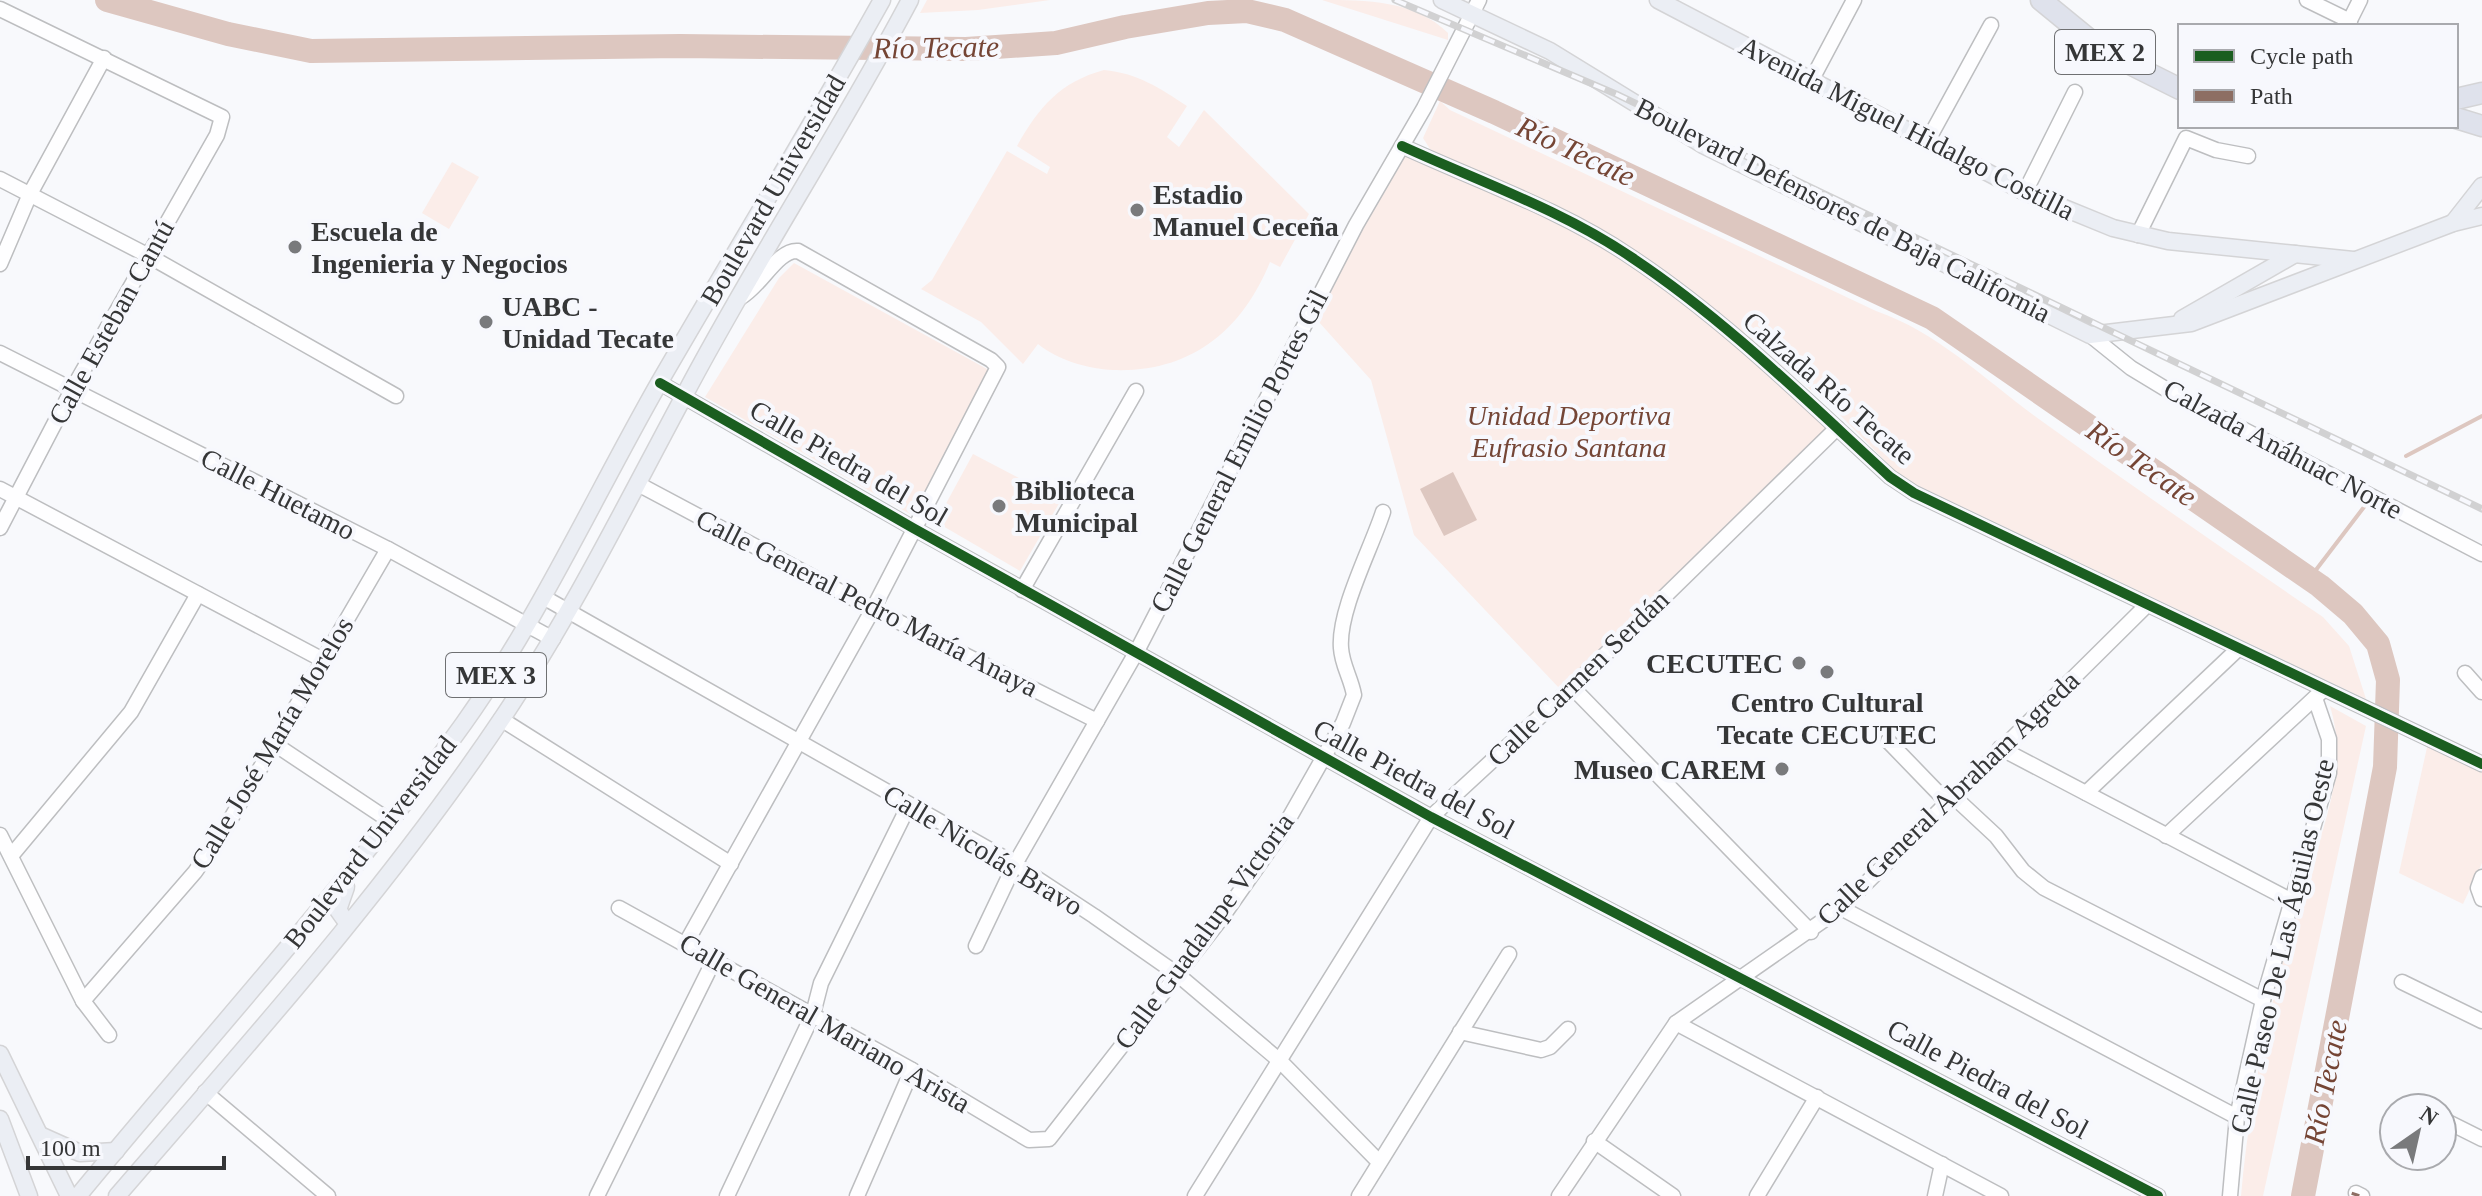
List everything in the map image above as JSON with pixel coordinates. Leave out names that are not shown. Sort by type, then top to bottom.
[{"type":"highway","name":"MEX 2","points":[[2041,0],[2102,50],[2178,88]]},
{"type":"highway","points":[[2458,99],[2482,93]]},
{"type":"highway","points":[[2458,119],[2482,126]]},
{"type":"main road","name":"Boulevard Universidad","points":[[78,1196],[355,867],[465,721],[545,598],[660,383],[882,0]]},
{"type":"main road","name":"Boulevard Universidad","points":[[117,1196],[348,924],[501,719],[569,611],[684,395],[860,94],[910,0]]},
{"type":"main road","name":"Boulevard Defensores de Baja California","points":[[1442,0],[1476,6],[1703,145],[2090,335],[2134,333],[2216,315],[2353,260],[2453,223],[2482,216]]},
{"type":"main road","name":"Avenida Miguel Hidalgo Costilla","points":[[1658,0],[2025,192],[2138,235],[2168,241],[2353,260]]},
{"type":"main road","points":[[2453,223],[2482,186]]},
{"type":"main road","name":"Boulevard Defensores de Baja California","points":[[2170,325],[2295,254]]},
{"type":"main road","points":[[348,924],[340,917],[338,902],[355,867]]},
{"type":"main road","points":[[0,1054],[69,1196]]},
{"type":"main road","points":[[0,1119],[29,1196]]},
{"type":"main road","points":[[42,1136],[80,1153],[116,1151]]},
{"type":"street","points":[[1811,81],[1854,0]]},
{"type":"street","points":[[2307,0],[2349,23],[2360,0]]},
{"type":"street","name":"Calle General Emilio Portes Gil","points":[[976,946],[1015,864],[1137,651],[1356,225],[1424,108],[1476,6]]},
{"type":"street","points":[[0,9],[104,58],[30,194],[0,264]]},
{"type":"street","points":[[1927,142],[1991,25]]},
{"type":"street","name":"Calle Esteban Cantú","points":[[0,528],[72,390],[217,135],[222,117],[104,58]]},
{"type":"street","points":[[2025,192],[2075,92]]},
{"type":"street","points":[[2138,235],[2186,138],[2216,150],[2248,156]]},
{"type":"street","name":"Calzada Río Tecate","points":[[1402,146],[1581,228],[1630,256],[1725,328],[1890,477],[1914,493],[2238,649],[2319,694],[2482,764]]},
{"type":"street","points":[[0,179],[147,255],[396,396]]},
{"type":"street","points":[[686,943],[873,609],[998,367],[991,360],[798,251],[786,251],[781,255],[755,289],[741,297]]},
{"type":"street","name":"Calzada Anáhuac Norte","points":[[2090,335],[2131,368],[2164,388],[2482,554]]},
{"type":"street","name":"Calle Huetamo","points":[[0,353],[388,549],[553,639]]},
{"type":"street","name":"Calle Piedra del Sol","points":[[660,383],[1022,590],[1137,651],[1431,817],[2158,1196]]},
{"type":"street","points":[[1022,590],[1136,391]]},
{"type":"street","name":"Calle Carmen Serdán","points":[[1195,1196],[1431,817],[1572,687],[1837,428]]},
{"type":"street","name":"Calle General Pedro María Anaya","points":[[638,484],[873,609],[1097,721]]},
{"type":"street","points":[[0,489],[323,660]]},
{"type":"street","name":"Calle Guadalupe Victoria","points":[[1029,1140],[1042,1142],[1059,1131],[1279,836],[1323,758],[1354,695],[1342,663],[1340,643],[1354,590],[1383,512]]},
{"type":"street","name":"Calle José María Morelos","points":[[83,1001],[195,872],[223,832],[388,549]]},
{"type":"street","points":[[11,856],[131,712],[198,594]]},
{"type":"street","name":"Calle Nicolás Bravo","points":[[545,598],[1015,864],[1177,974],[1280,1061],[1379,1162]]},
{"type":"street","name":"Calle General Abraham Agreda","points":[[1559,1196],[1676,1023],[1811,932],[1841,908],[2146,606]]},
{"type":"street","points":[[2086,793],[2238,649]]},
{"type":"street","points":[[2465,673],[2482,692]]},
{"type":"street","points":[[1572,687],[1811,932]]},
{"type":"street","points":[[2166,836],[2319,694]]},
{"type":"street","name":"Calle Paseo De Las Águilas Oeste","points":[[2230,1196],[2237,1117],[2263,1000],[2329,773],[2329,739],[2319,694]]},
{"type":"street","points":[[501,719],[731,864]]},
{"type":"street","points":[[1888,741],[1950,799],[1996,836],[2023,871],[2044,888],[2263,1000]]},
{"type":"street","points":[[273,743],[390,821]]},
{"type":"street","points":[[2000,748],[2290,900]]},
{"type":"street","points":[[727,1196],[813,1014],[821,983],[909,805]]},
{"type":"street","points":[[0,835],[83,1001],[109,1035]]},
{"type":"street","points":[[2480,897],[2482,877]]},
{"type":"street","name":"Calle General Mariano Arista","points":[[619,908],[715,958],[1029,1140]]},
{"type":"street","points":[[1841,908],[2237,1117]]},
{"type":"street","points":[[1359,1196],[1509,954]]},
{"type":"street","points":[[597,1196],[715,958]]},
{"type":"street","points":[[2402,982],[2482,1021]]},
{"type":"street","points":[[1676,1023],[2001,1196]]},
{"type":"street","points":[[1460,1032],[1541,1050],[1550,1047],[1568,1029]]},
{"type":"street","points":[[857,1196],[912,1070]]},
{"type":"street","points":[[205,1092],[328,1196]]},
{"type":"street","points":[[1757,1196],[1817,1097]]},
{"type":"street","points":[[2458,1127],[2482,1139]]},
{"type":"street","points":[[1594,1141],[1673,1196]]},
{"type":"street","points":[[1935,1196],[1942,1164]]},
{"type":"green space","points":[[927,0],[1050,0],[978,10],[920,13]]},
{"type":"green space","points":[[1322,0],[1372,2],[1405,8],[1435,22],[1448,33],[1448,40]]},
{"type":"green space","name":"Estadio Manuel Ceceña","points":[[1104,70],[1138,78],[1187,106],[1167,137],[1179,147],[1204,110],[1309,214],[1280,267],[1270,262],[1258,287],[1228,327],[1210,343],[1189,355],[1141,369],[1113,370],[1074,363],[1038,344],[1023,364],[981,322],[921,289],[932,280],[1007,151],[1047,174],[1050,167],[1017,146],[1052,98],[1075,81]]},
{"type":"green space","points":[[1440,101],[1450,110],[1921,332],[2078,447],[2323,617],[2349,646],[2366,699],[1902,478],[1839,414],[1724,316],[1634,253],[1430,149],[1423,138]]},
{"type":"green space","name":"Unidad Deportiva Eufrasio Santana","points":[[1409,141],[1644,262],[1831,426],[1560,689],[1414,535],[1371,380],[1318,321],[1360,228]]},
{"type":"green space","points":[[452,162],[479,177],[449,229],[422,213]]},
{"type":"green space","points":[[794,263],[987,369],[988,375],[917,510],[910,514],[705,397],[779,278]]},
{"type":"green space","points":[[973,454],[1061,500],[1020,571],[936,522]]},
{"type":"green space","points":[[2330,706],[2366,726],[2263,1196],[2241,1196],[2254,1093],[2275,992],[2333,789],[2336,733]]},
{"type":"green space","points":[[2428,743],[2482,770],[2482,863],[2463,904],[2399,873]]},
{"type":"shaded area","points":[[1453,472],[1477,520],[1444,536],[1420,489]]},
{"type":"waterway","name":"Río Tecate","points":[[107,0],[228,34],[311,51],[680,46],[966,49],[1056,43],[1208,13],[1247,11],[1285,20],[1494,112],[1932,318],[2320,586],[2353,614],[2378,644],[2388,680],[2385,767],[2303,1196]]},
{"type":"waterway","points":[[2406,456],[2482,416]]},
{"type":"waterway","points":[[2309,579],[2364,507]]},
{"type":"railway","points":[[1395,0],[1616,94],[2482,509]]},
{"type":"cycle path","points":[[1402,146],[1548,210],[1631,257],[1733,334],[1890,477],[1914,493],[2482,764]]},
{"type":"cycle path","points":[[660,383],[1431,817],[2158,1196]]},
{"type":"place","name":"Estadio Manuel Ceceña","points":[[1137,210]]},
{"type":"place","name":"Escuela de Ingenieria y Negocios","points":[[295,247]]},
{"type":"place","name":"UABC - Unidad Tecate","points":[[486,322]]},
{"type":"place","name":"Biblioteca Municipal","points":[[999,506]]},
{"type":"place","name":"CECUTEC","points":[[1799,663]]},
{"type":"place","name":"Centro Cultural Tecate CECUTEC","points":[[1827,672]]},
{"type":"place","name":"Museo CAREM","points":[[1782,769]]}]
